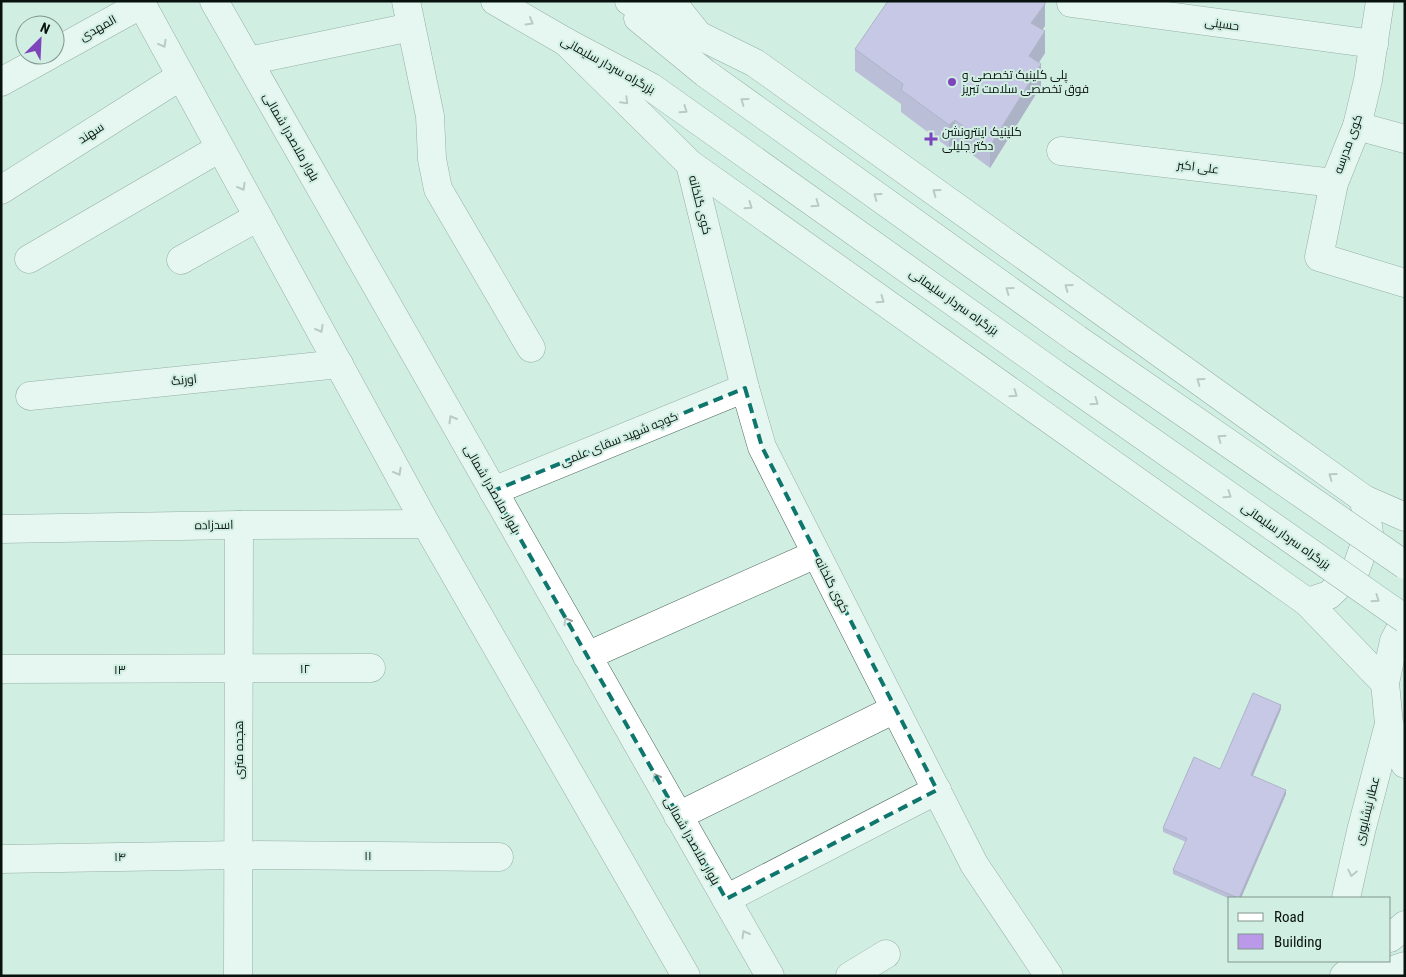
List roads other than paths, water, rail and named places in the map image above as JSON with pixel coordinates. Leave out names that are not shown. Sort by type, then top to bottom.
[{"type":"main road","name":"بلوار ملاصدرا شمالی","points":[[214,1],[770,976]]},
{"type":"main road","name":"بزرگراه سردار سلیمانی","points":[[495,1],[566,42],[651,87],[1405,620]]},
{"type":"main road","points":[[617,1],[705,73],[1077,339],[1405,565]]},
{"type":"main road","points":[[629,1],[755,64],[1364,499],[1405,517]]},
{"type":"main road","points":[[671,1],[700,37]]},
{"type":"main road","name":"کوی مدرسه","points":[[1380,1],[1368,80],[1357,126],[1334,183],[1319,257],[1405,283]]},
{"type":"main road","points":[[141,3],[426,524],[686,976]]},
{"type":"main road","name":"المهدی","points":[[65,46],[141,3]]},
{"type":"main road","name":"حسینی","points":[[1071,3],[1374,44]]},
{"type":"main road","points":[[248,61],[409,14],[430,116],[432,159],[438,189],[532,348]]},
{"type":"main road","points":[[566,42],[690,164],[1307,602],[1385,683]]},
{"type":"main road","points":[[1,82],[32,65]]},
{"type":"main road","name":"سهند","points":[[1,190],[181,76]]},
{"type":"main road","points":[[1357,126],[1405,139]]},
{"type":"main road","points":[[28,259],[220,148]]},
{"type":"main road","name":"علی اکبر","points":[[1061,151],[1334,183]]},
{"type":"main road","name":"کوی گلخانه","points":[[690,164],[745,388],[762,447],[974,864],[1049,976]]},
{"type":"main road","points":[[181,260],[258,217]]},
{"type":"main road","name":"اورنگ","points":[[30,396],[339,364]]},
{"type":"main road","name":"کوچه شهید سقای علمی","points":[[493,491],[745,388]]},
{"type":"main road","points":[[1307,602],[1329,595],[1356,569],[1369,533],[1364,499]]},
{"type":"main road","name":"اسدزاده","points":[[1,529],[426,524]]},
{"type":"main road","name":"هجده متری","points":[[238,976],[239,525]]},
{"type":"main road","points":[[587,656],[816,554]]},
{"type":"main road","points":[[1405,620],[1394,641],[1385,683],[1389,724],[1405,764]]},
{"type":"main road","name":"۱۲","points":[[239,670],[371,668]]},
{"type":"main road","name":"۱۳","points":[[1,669],[239,670]]},
{"type":"main road","points":[[678,816],[895,709]]},
{"type":"main road","name":"عطار نیشابوری","points":[[1346,897],[1389,724]]},
{"type":"main road","points":[[726,900],[937,790]]},
{"type":"main road","name":"۱۱","points":[[238,855],[499,857]]},
{"type":"main road","name":"۱۴","points":[[1,859],[238,855]]},
{"type":"main road","points":[[1391,937],[1405,925]]},
{"type":"main road","points":[[850,976],[886,954]]},
{"type":"main road","points":[[1329,976],[1332,962]]},
{"type":"main road","points":[[1344,976],[1361,962]]},
{"type":"main road","points":[[1374,976],[1405,966]]},
{"type":"place","name":"پلی کلینیک تخصصی و فوق تخصصی سلامت تبریز","points":[[952,82]]},
{"type":"place","name":"کلینیک اینترونشن دکتر جلیلی","points":[[931,139]]}]
